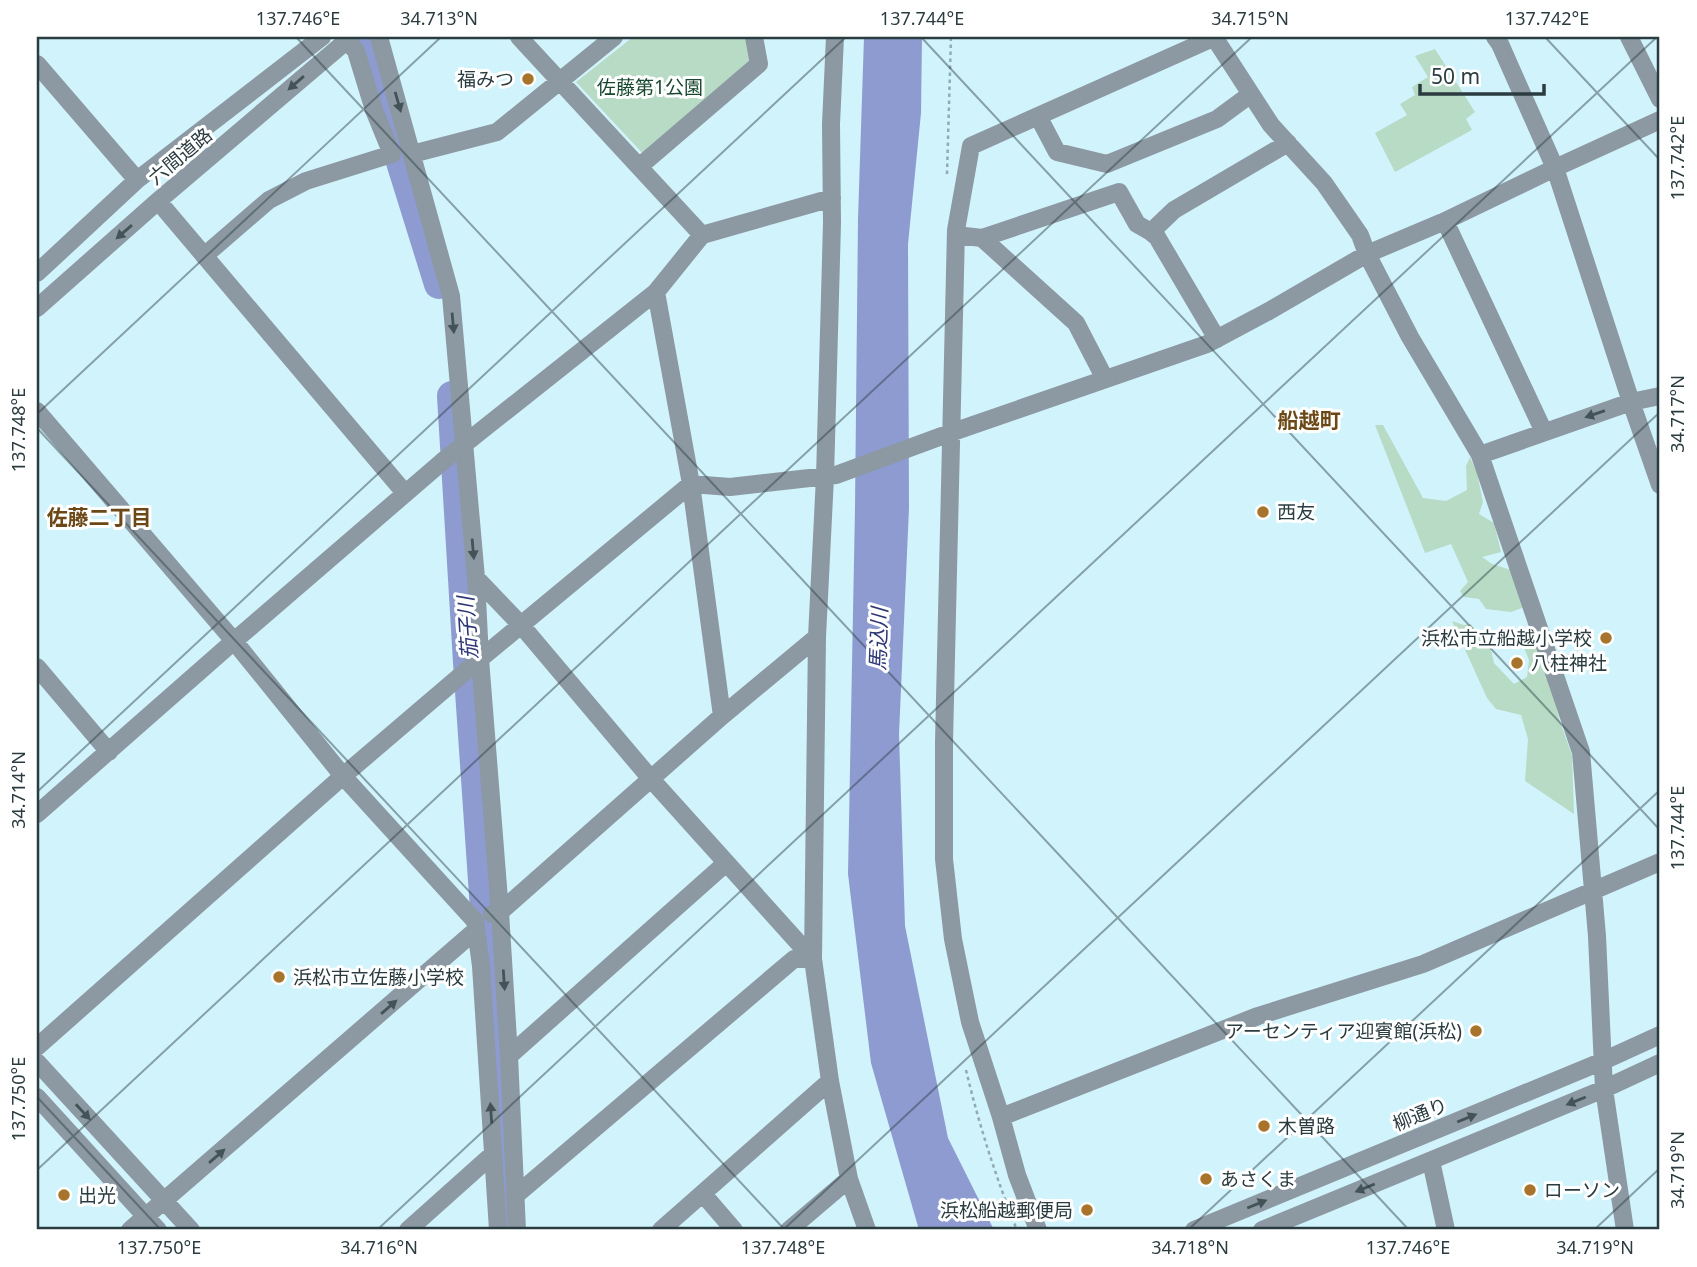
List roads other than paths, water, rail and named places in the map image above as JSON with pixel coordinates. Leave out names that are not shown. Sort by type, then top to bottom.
[{"type":"street","name":"六間道路","points":[[37,273],[137,180],[322,37]]},
{"type":"street","points":[[379,37],[451,296],[476,578],[500,912],[517,1230]]},
{"type":"street","points":[[519,37],[702,235]]},
{"type":"street","points":[[412,154],[498,131],[614,37]]},
{"type":"street","points":[[640,166],[759,64],[754,37]]},
{"type":"street","points":[[835,37],[831,124],[830,476],[817,637],[813,960],[830,1081],[849,1179],[867,1230]]},
{"type":"street","points":[[1038,1230],[1017,1174],[970,1022],[953,939],[944,859],[946,435],[956,235],[971,146],[1214,37],[1271,125],[1324,183],[1360,234],[1367,254],[1410,337],[1480,455],[1581,752],[1594,890],[1604,1089],[1625,1230]]},
{"type":"street","points":[[1495,37],[1555,167],[1660,485]]},
{"type":"street","points":[[1629,37],[1660,99]]},
{"type":"street","name":"六間道路","points":[[37,309],[158,201],[349,39]]},
{"type":"street","points":[[204,256],[269,200],[306,181],[392,154],[374,110],[356,51],[349,39]]},
{"type":"street","points":[[37,64],[137,180]]},
{"type":"street","points":[[1038,116],[1057,152],[1107,164],[1217,119],[1251,94]]},
{"type":"street","points":[[37,1047],[343,776],[691,484],[730,487],[830,476],[1207,344],[1367,254],[1445,221],[1555,167],[1660,120]]},
{"type":"street","points":[[1151,232],[1174,210],[1288,143]]},
{"type":"street","points":[[1107,164],[1137,224],[1157,237],[1217,339]]},
{"type":"street","points":[[956,235],[982,238],[1119,192]]},
{"type":"street","points":[[37,814],[405,493],[656,292],[702,235],[832,198]]},
{"type":"street","points":[[158,201],[405,493]]},
{"type":"street","points":[[1445,221],[1544,432]]},
{"type":"street","points":[[982,238],[1076,323],[1105,379]]},
{"type":"street","points":[[656,292],[691,484],[722,716]]},
{"type":"street","points":[[1480,455],[1631,402],[1660,396]]},
{"type":"street","points":[[37,411],[234,641],[343,776],[477,923],[498,1230]]},
{"type":"street","points":[[476,578],[521,625],[651,779],[813,960]]},
{"type":"street","points":[[130,1230],[477,923],[500,912],[722,716],[817,637]]},
{"type":"street","points":[[37,667],[109,752]]},
{"type":"street","points":[[1001,1117],[1258,1016],[1423,964],[1660,862]]},
{"type":"street","points":[[509,1056],[726,863]]},
{"type":"street","points":[[515,1196],[794,959],[813,960]]},
{"type":"street","name":"柳通り","points":[[1194,1230],[1604,1061],[1660,1035]]},
{"type":"street","points":[[37,1062],[191,1230]]},
{"type":"street","points":[[1262,1230],[1604,1089],[1660,1063]]},
{"type":"street","points":[[661,1230],[830,1081]]},
{"type":"street","points":[[37,1097],[158,1230]]},
{"type":"street","points":[[408,1230],[493,1154]]},
{"type":"street","points":[[1431,1161],[1446,1230]]},
{"type":"street","points":[[789,1230],[849,1179]]},
{"type":"street","points":[[703,1194],[734,1230]]},
{"type":"water","name":"馬込川","points":[[864,37],[922,37],[921,113],[908,244],[909,508],[899,734],[905,926],[948,1138],[994,1230],[919,1230],[871,1063],[848,874],[858,219]]},
{"type":"waterway","name":"茄子川","points":[[365,37],[439,284]]},
{"type":"waterway","name":"茄子川","points":[[452,396],[507,1230]]},
{"type":"place","name":"福みつ","points":[[528,79]]},
{"type":"place","name":"西友","points":[[1263,512]]},
{"type":"place","name":"浜松市立船越小学校","points":[[1606,638]]},
{"type":"place","name":"八柱神社","points":[[1517,663]]},
{"type":"place","name":"浜松市立佐藤小学校","points":[[279,977]]},
{"type":"place","name":"アーセンティア迎賓館(浜松)","points":[[1476,1031]]},
{"type":"place","name":"木曽路","points":[[1264,1126]]},
{"type":"place","name":"あさくま","points":[[1206,1179]]},
{"type":"place","name":"ローソン","points":[[1530,1190]]},
{"type":"place","name":"出光","points":[[64,1195]]},
{"type":"place","name":"浜松船越郵便局","points":[[1087,1210]]},
{"type":"district","name":"船越町","points":[[1309,420]]},
{"type":"district","name":"佐藤二丁目","points":[[99,517]]},
{"type":"park label","name":"佐藤第1公園","points":[[650,87]]}]
